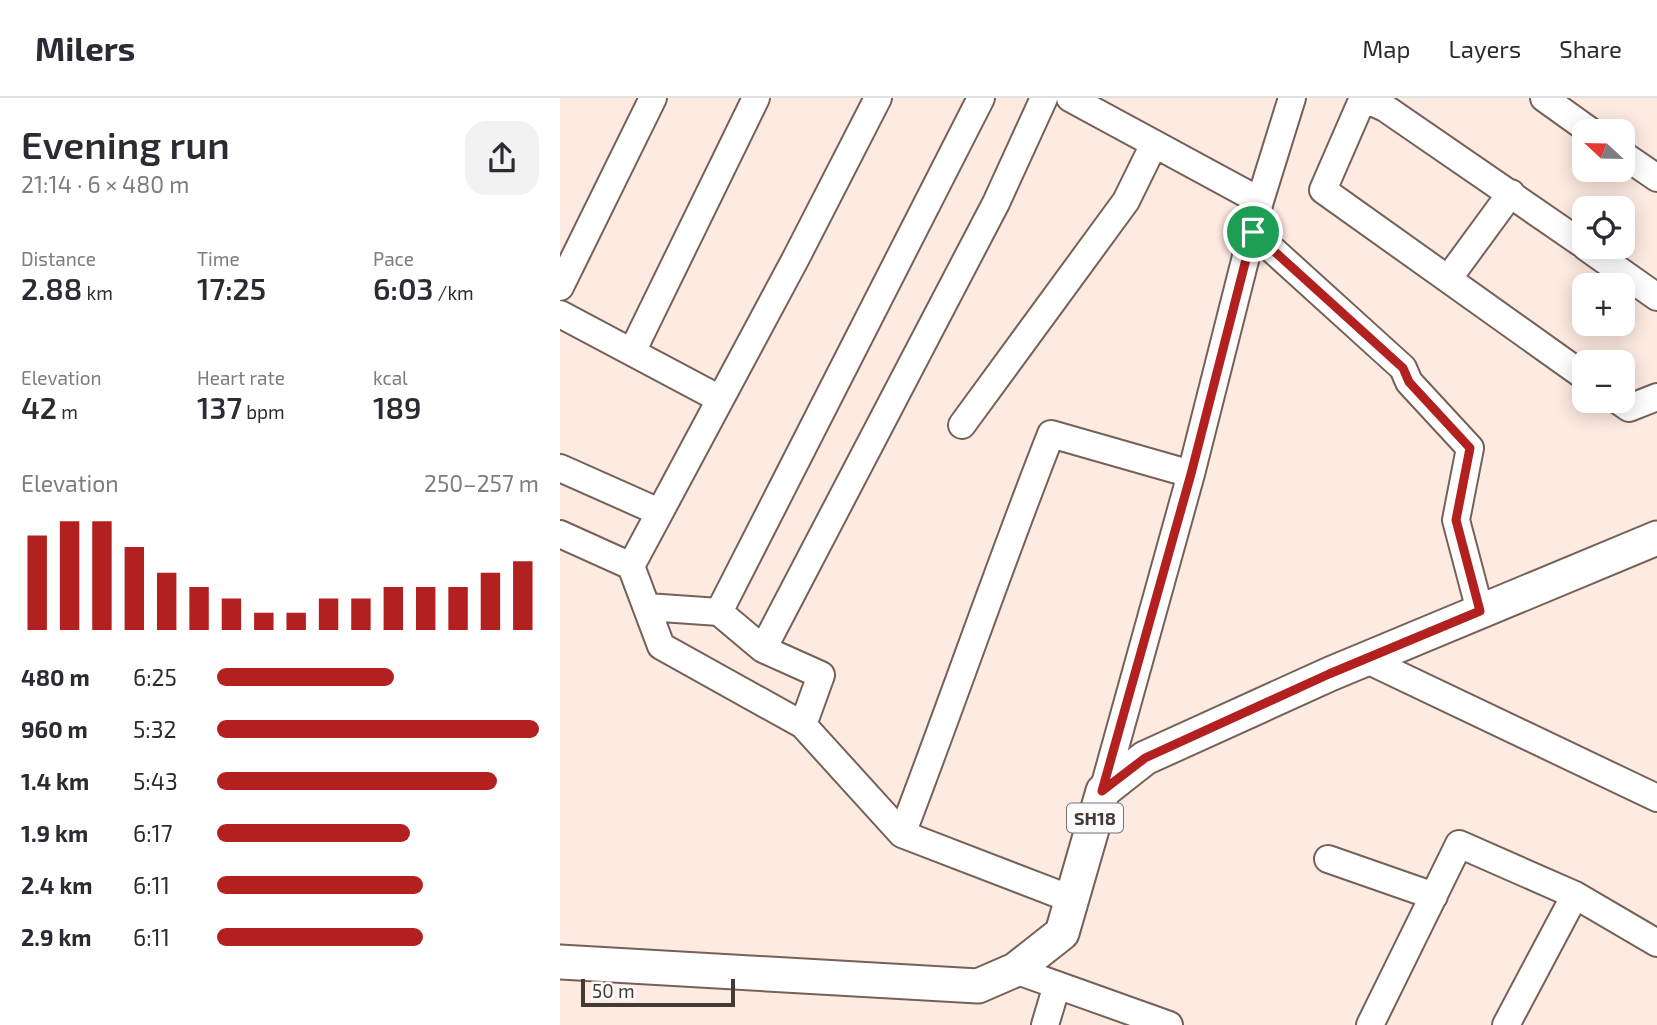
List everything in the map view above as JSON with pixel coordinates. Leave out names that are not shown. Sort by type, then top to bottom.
[{"type":"main road","name":"SH18","points":[[560,962],[978,986],[1015,970],[1062,933],[1102,791],[1145,758],[1365,659],[1657,538]]},
{"type":"street","points":[[560,287],[653,98]]},
{"type":"street","points":[[632,352],[756,98]]},
{"type":"street","points":[[631,566],[796,258],[878,98]]},
{"type":"street","points":[[719,612],[981,98]]},
{"type":"street","points":[[763,649],[996,203],[1044,98]]},
{"type":"street","points":[[1070,98],[1260,201]]},
{"type":"street","points":[[1102,791],[1191,474],[1260,201],[1292,98]]},
{"type":"street","points":[[1572,237],[1388,103],[1363,98],[1323,190],[1572,367]]},
{"type":"street","points":[[1544,98],[1571,106]]},
{"type":"street","points":[[962,425],[1126,201],[1154,144]]},
{"type":"street","points":[[1635,163],[1657,178]]},
{"type":"street","points":[[1448,279],[1511,193]]},
{"type":"street","points":[[1253,232],[1403,368],[1409,382],[1470,448],[1456,520],[1480,611]]},
{"type":"street","points":[[1603,259],[1657,297]]},
{"type":"street","points":[[560,314],[720,399]]},
{"type":"street","points":[[1635,406],[1657,397]]},
{"type":"street","points":[[902,834],[1051,434],[1191,474]]},
{"type":"street","points":[[560,468],[659,512]]},
{"type":"street","points":[[560,534],[631,566],[661,646],[803,725],[902,834],[1071,899]]},
{"type":"street","points":[[647,607],[719,612],[763,649],[821,675],[803,725]]},
{"type":"street","points":[[1365,659],[1657,798]]},
{"type":"street","points":[[1370,1025],[1459,844],[1576,895],[1657,943]]},
{"type":"street","points":[[1328,859],[1434,896]]},
{"type":"street","points":[[1507,1025],[1576,895]]},
{"type":"street","points":[[1015,970],[1170,1025]]},
{"type":"street","points":[[1045,1025],[1056,985]]},
{"type":"route","points":[[1253,232],[1403,368],[1409,382],[1470,448],[1456,520],[1480,611],[1329,674],[1145,758],[1102,791],[1191,474],[1253,232]]}]
